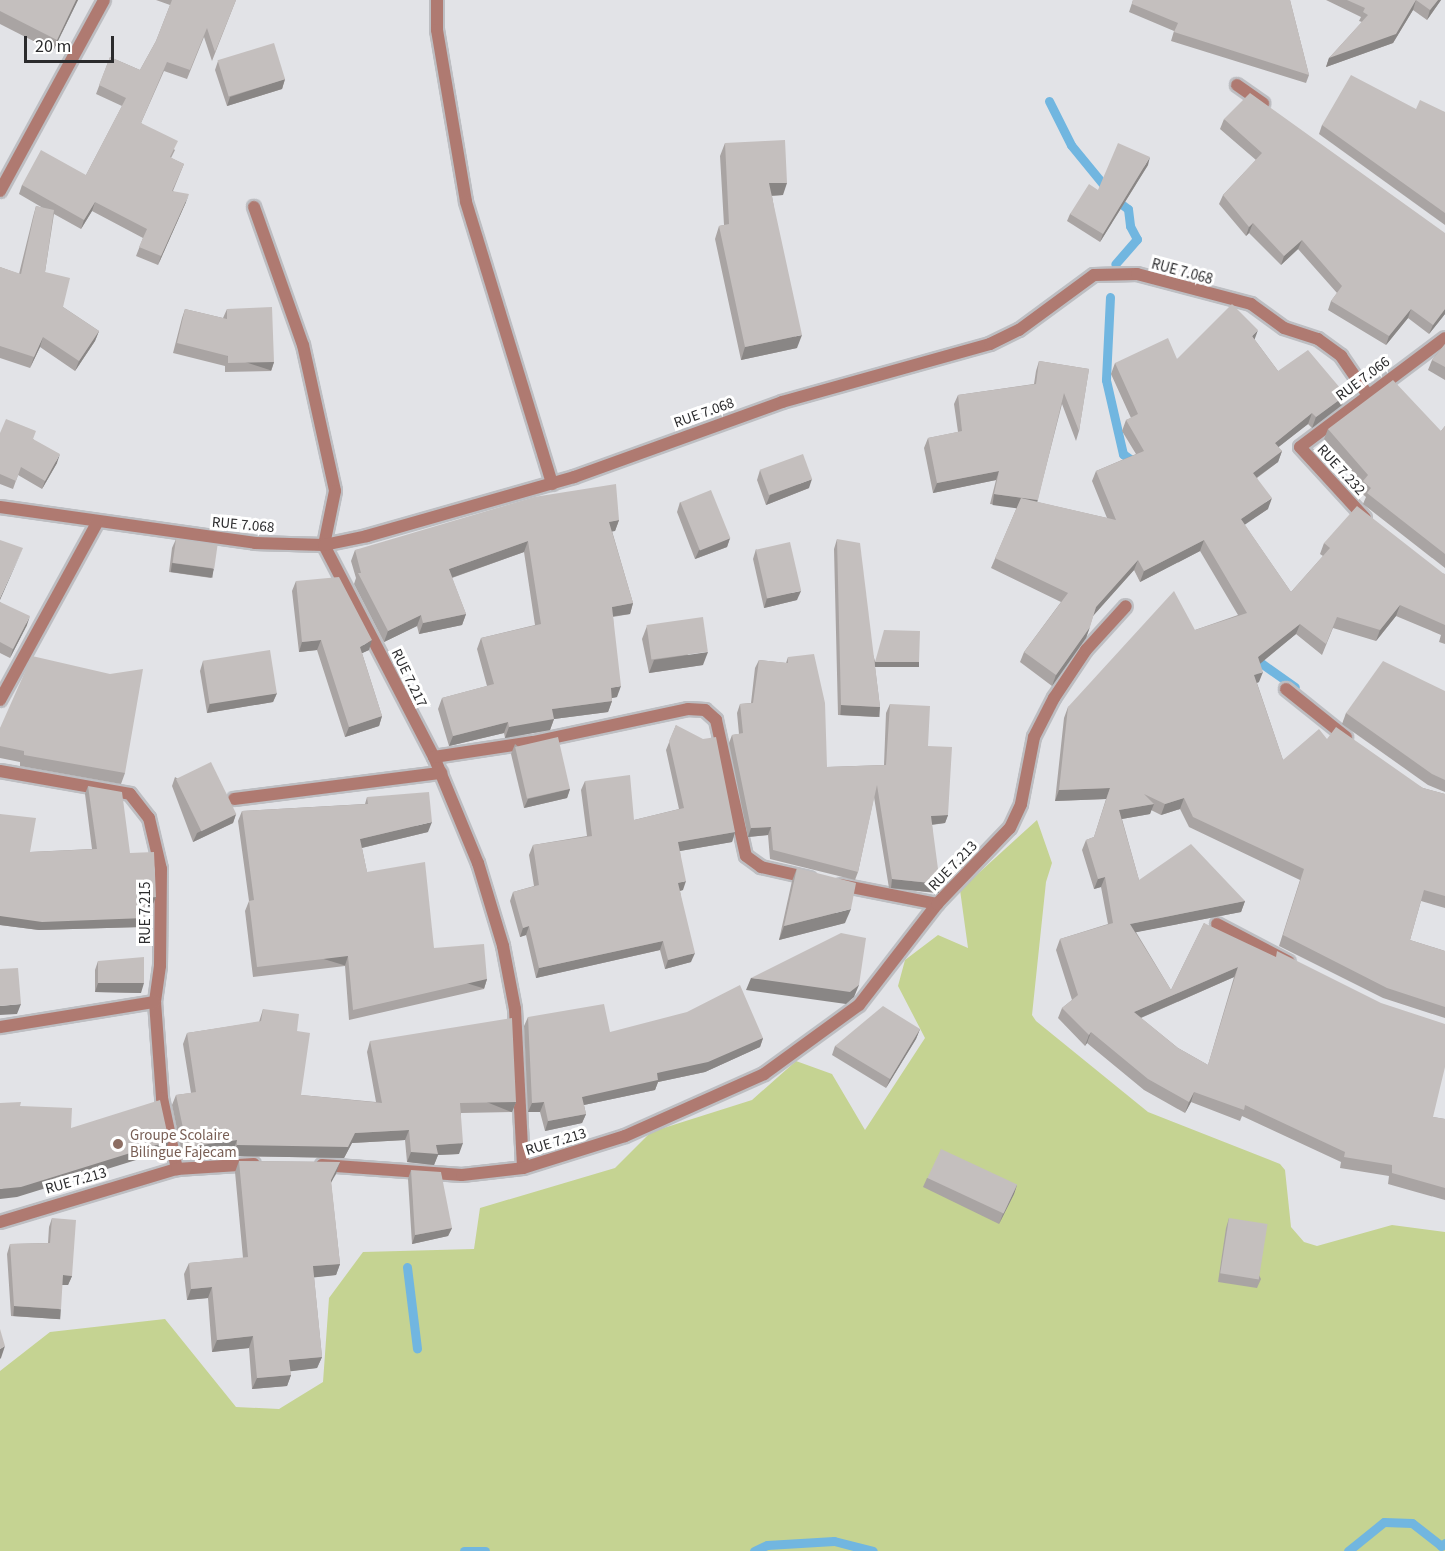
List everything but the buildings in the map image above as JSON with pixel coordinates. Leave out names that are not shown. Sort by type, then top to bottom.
[{"type":"street","points":[[0,191],[104,0]]},
{"type":"street","points":[[437,0],[437,30],[466,202],[552,484]]},
{"type":"street","points":[[1237,85],[1275,112]]},
{"type":"street","points":[[254,207],[303,345],[335,492],[324,545]]},
{"type":"street","name":"RUE 7.068","points":[[0,507],[97,523],[255,543],[324,545],[552,484],[782,402],[990,344],[1019,330],[1094,275],[1137,274],[1251,304],[1284,328],[1318,339],[1341,356],[1367,394]]},
{"type":"street","name":"RUE 7.066","points":[[1300,447],[1367,394],[1445,338]]},
{"type":"street","name":"RUE 7.232","points":[[1300,447],[1377,529]]},
{"type":"street","points":[[0,700],[97,523]]},
{"type":"street","name":"RUE 7.217","points":[[324,545],[434,757],[478,863],[503,946],[515,1009],[523,1168]]},
{"type":"street","name":"RUE 7.213","points":[[306,1163],[462,1175],[523,1168],[625,1136],[764,1074],[859,1005],[937,904],[1010,828],[1021,804],[1034,737],[1054,698],[1086,650],[1126,606]]},
{"type":"street","points":[[1286,689],[1360,748]]},
{"type":"street","points":[[434,757],[533,742],[688,709],[705,710],[716,720],[740,840],[753,863],[879,895],[937,904]]},
{"type":"street","name":"RUE 7.215","points":[[0,771],[130,794],[149,818],[161,868],[160,966],[155,1002],[162,1098],[177,1169]]},
{"type":"street","points":[[234,799],[441,773]]},
{"type":"street","points":[[1217,924],[1306,970]]},
{"type":"street","points":[[0,1027],[155,1002]]},
{"type":"street","name":"RUE 7.213","points":[[0,1222],[177,1169],[273,1164]]},
{"type":"green space","points":[[1037,820],[1052,863],[1046,882],[1032,1015],[1036,1021],[1148,1112],[1280,1164],[1285,1170],[1291,1227],[1304,1242],[1317,1246],[1392,1225],[1445,1232],[1445,1551],[0,1551],[0,1371],[50,1332],[165,1319],[236,1407],[279,1409],[323,1382],[329,1298],[363,1252],[474,1249],[480,1208],[615,1168],[651,1132],[752,1100],[796,1061],[832,1074],[865,1130],[925,1038],[898,986],[905,960],[938,935],[968,948],[960,890]]},
{"type":"waterway","points":[[1049,101],[1071,145],[1116,200],[1128,209],[1130,226],[1137,239],[1115,264]]},
{"type":"waterway","points":[[1110,297],[1106,380],[1123,454],[1137,464]]},
{"type":"waterway","points":[[1254,658],[1295,687]]},
{"type":"waterway","points":[[407,1267],[417,1348]]},
{"type":"waterway","points":[[1348,1551],[1384,1522],[1412,1523],[1441,1546],[1445,1543]]},
{"type":"waterway","points":[[754,1551],[767,1545],[834,1541],[873,1551]]},
{"type":"waterway","points":[[464,1551],[485,1551]]},
{"type":"place","name":"Groupe Scolaire Bilingue Fajecam","points":[[118,1144]]}]
